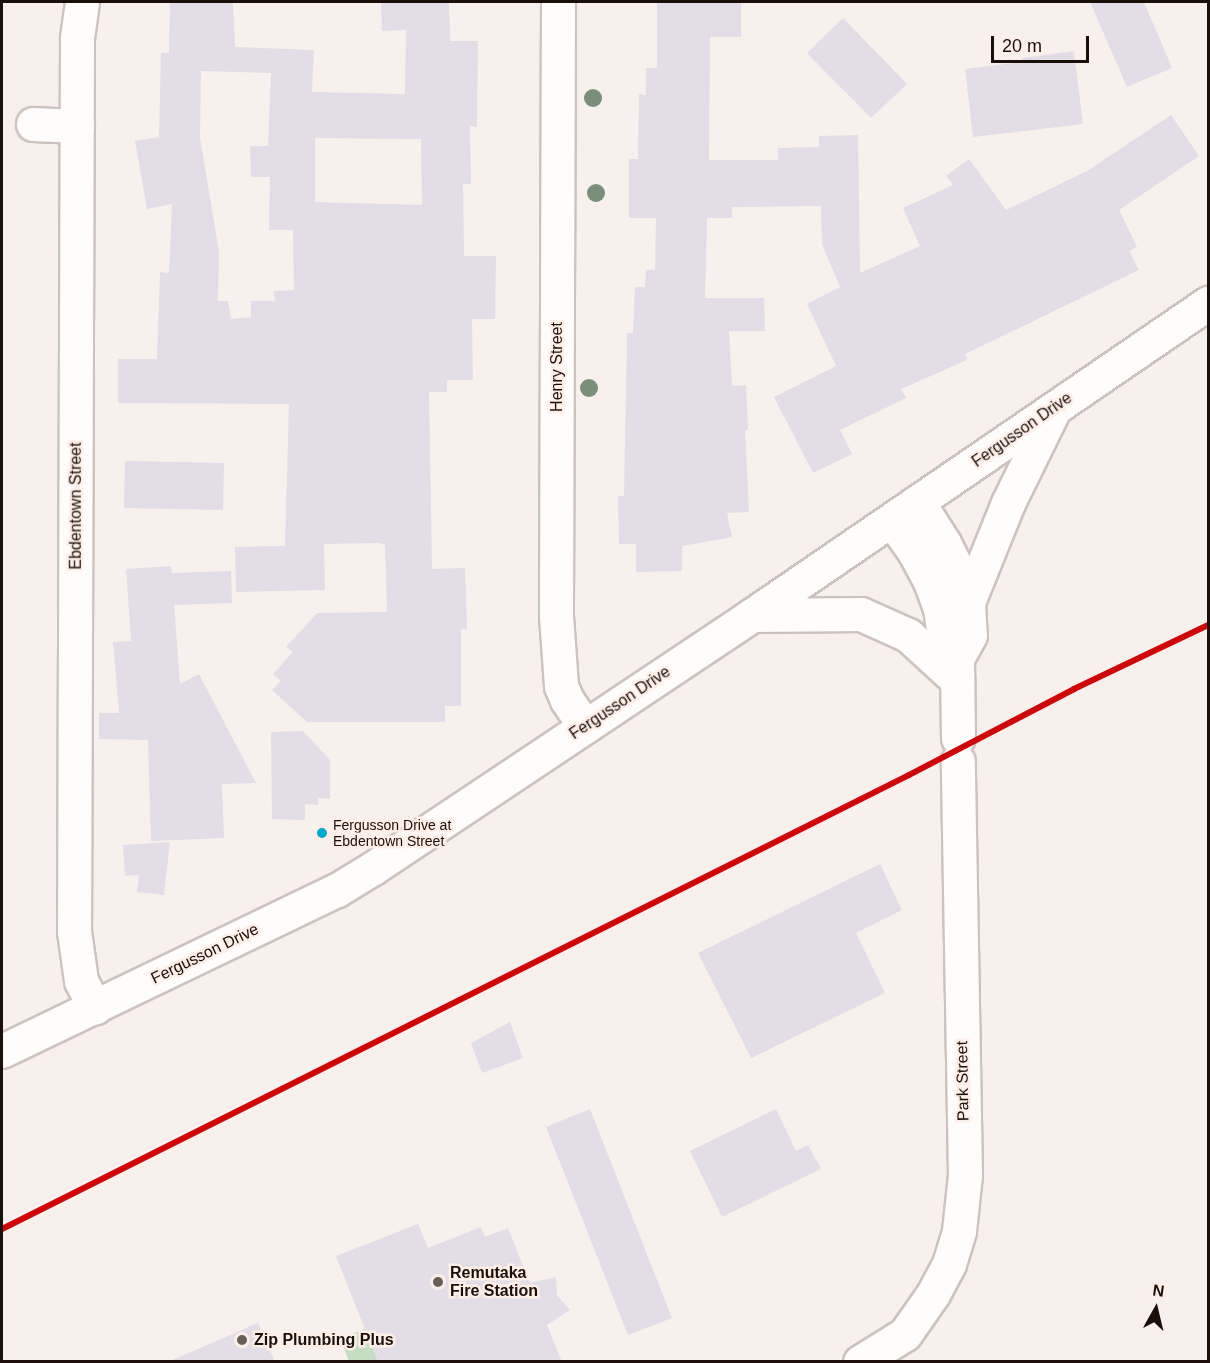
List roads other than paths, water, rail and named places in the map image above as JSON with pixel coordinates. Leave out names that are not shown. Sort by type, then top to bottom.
[{"type":"street","name":"Ebdentown Street","points":[[82,2],[77,39],[74,932],[81,981],[95,1007]]},
{"type":"street","name":"Henry Street","points":[[558,2],[556,616],[561,686],[567,700],[585,727]]},
{"type":"street","points":[[33,124],[77,126]]},
{"type":"street","name":"Fergusson Drive","points":[[2,1051],[337,890],[752,615],[1209,303]]},
{"type":"street","points":[[968,602],[1008,502],[1054,408]]},
{"type":"street","name":"Park Street","points":[[860,1362],[905,1334],[933,1294],[949,1264],[958,1231],[965,1175],[957,669],[970,635],[968,602],[958,572],[944,543],[904,511]]},
{"type":"street","name":"Park Street","points":[[904,511],[915,553],[930,581],[940,608],[945,643],[957,669]]},
{"type":"street","points":[[752,615],[861,614],[908,635],[957,669]]},
{"type":"place","name":"Fergusson Drive at Ebdentown Street","points":[[322,833]]},
{"type":"place","name":"Remutaka Fire Station","points":[[438,1282]]},
{"type":"place","name":"Zip Plumbing Plus","points":[[242,1340]]}]
